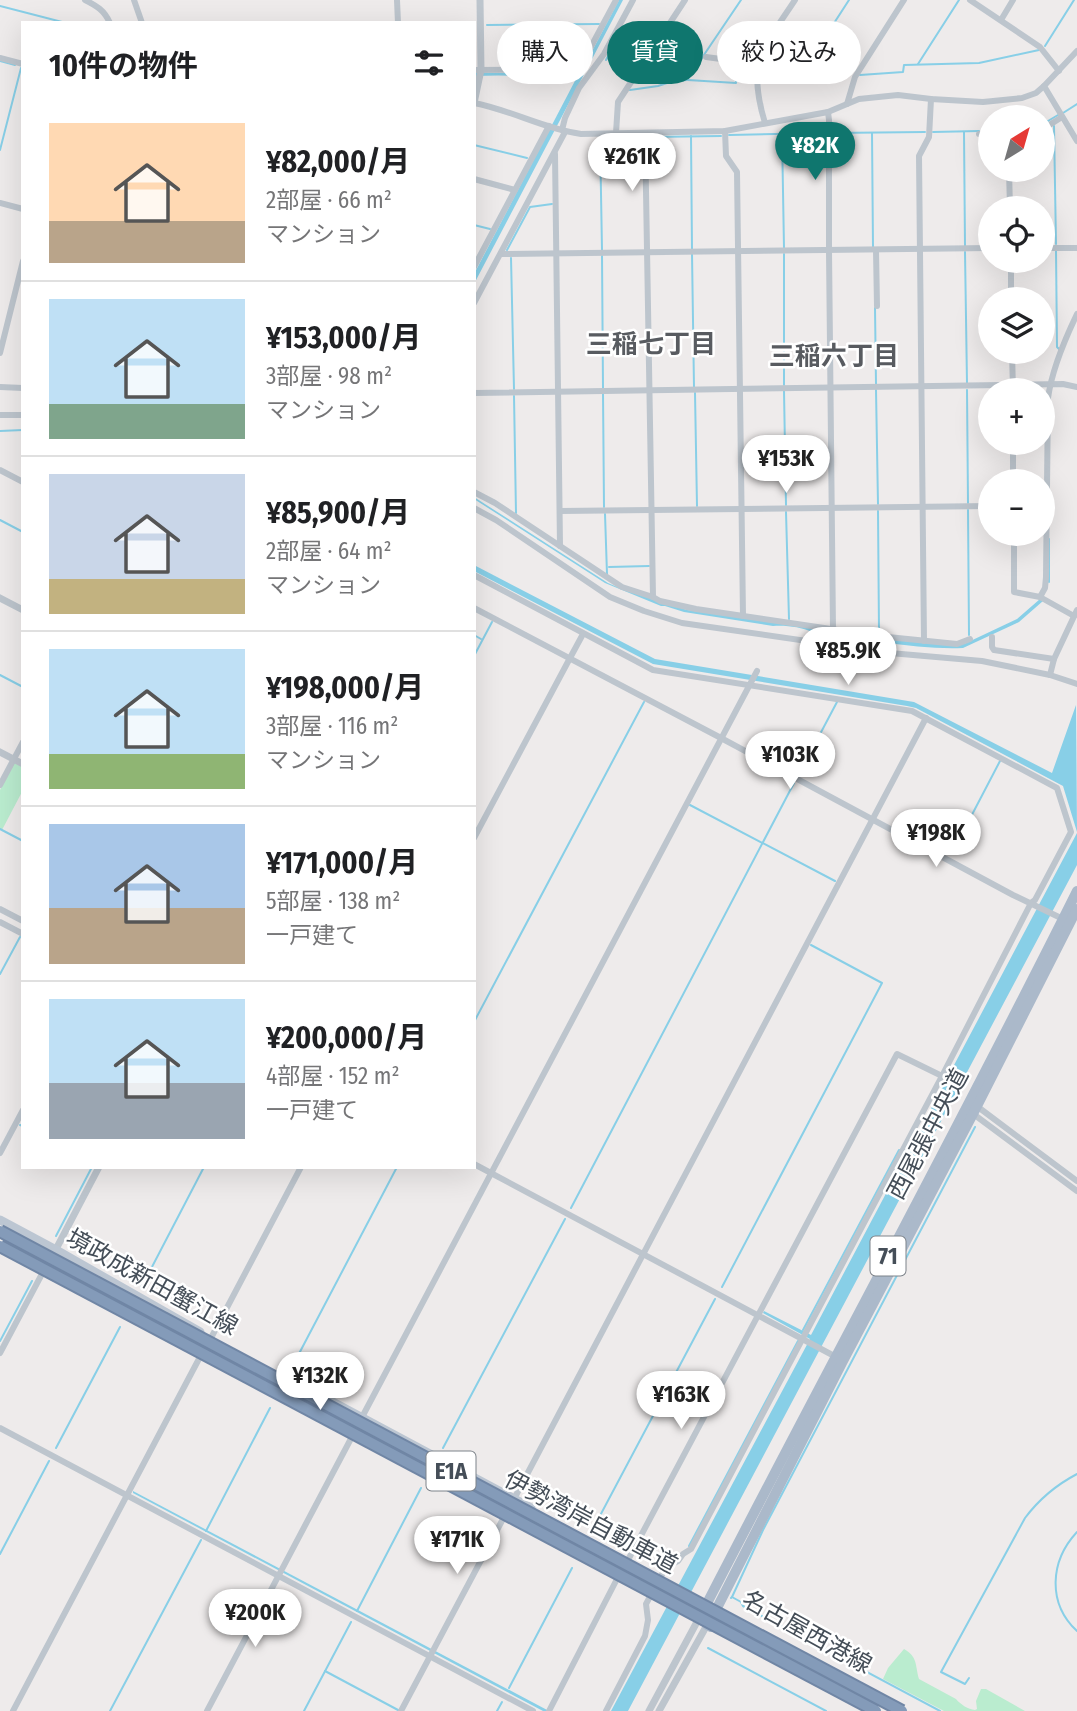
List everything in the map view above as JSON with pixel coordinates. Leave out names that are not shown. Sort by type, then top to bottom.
[{"type":"highway","name":"伊勢湾岸自動車道","points":[[0,1231],[904,1711]]},
{"type":"highway","name":"伊勢湾岸自動車道","points":[[0,1248],[876,1711]]},
{"type":"main road","name":"西尾張中央道","points":[[703,1622],[707,1602],[972,1107],[1077,891]]},
{"type":"main road","name":"西尾張中央道","points":[[1064,920],[1077,909]]},
{"type":"main road","name":"境政成新田蟹江線","points":[[0,1220],[211,1338],[656,1575]]},
{"type":"main road","name":"境政成新田蟹江線","points":[[0,1248],[351,1438],[648,1592]]},
{"type":"main road","name":"西尾張中央道","points":[[718,1608],[839,1358]]},
{"type":"main road","points":[[695,1595],[718,1608]]},
{"type":"main road","name":"名古屋西港線","points":[[869,1711],[703,1622],[718,1608],[904,1711]]},
{"type":"main road","points":[[686,1613],[703,1622]]},
{"type":"street","points":[[85,0],[100,8],[109,21]]},
{"type":"street","points":[[134,0],[141,21]]},
{"type":"street","points":[[397,0],[398,21]]},
{"type":"street","points":[[480,0],[478,72],[579,69],[615,0]]},
{"type":"street","points":[[476,263],[516,190],[565,118],[579,88],[604,54],[633,0]]},
{"type":"street","points":[[616,133],[618,102],[685,0]]},
{"type":"street","points":[[780,21],[794,0]]},
{"type":"street","points":[[847,104],[855,77],[904,0]]},
{"type":"street","points":[[970,0],[1040,47],[1059,71]]},
{"type":"street","points":[[1000,20],[1013,0]]},
{"type":"street","points":[[476,103],[581,134],[725,131],[828,112],[859,99],[898,95],[983,102],[1022,98],[1036,93],[1077,51]]},
{"type":"street","points":[[706,57],[717,58]]},
{"type":"street","points":[[0,58],[21,63]]},
{"type":"street","points":[[759,84],[759,103],[765,123]]},
{"type":"street","points":[[1044,86],[1077,141]]},
{"type":"street","points":[[924,641],[919,156],[929,136],[931,99]]},
{"type":"street","points":[[828,112],[833,630]]},
{"type":"street","points":[[1055,121],[1062,117]]},
{"type":"street","points":[[557,129],[555,154],[560,546]]},
{"type":"street","points":[[725,131],[726,156],[737,172],[743,616]]},
{"type":"street","points":[[645,133],[653,597]]},
{"type":"street","points":[[476,299],[555,154]]},
{"type":"street","points":[[476,180],[516,190]]},
{"type":"street","points":[[0,203],[21,208]]},
{"type":"street","points":[[501,254],[978,248]]},
{"type":"street","points":[[1055,248],[1077,248]]},
{"type":"street","points":[[876,250],[877,306]]},
{"type":"street","points":[[0,354],[21,269]]},
{"type":"street","points":[[1052,378],[1077,314]]},
{"type":"street","points":[[1055,385],[1077,387]]},
{"type":"street","points":[[0,387],[21,388]]},
{"type":"street","points":[[476,393],[978,387]]},
{"type":"street","points":[[0,415],[21,415]]},
{"type":"street","points":[[0,470],[21,481]]},
{"type":"street","points":[[476,493],[622,587],[660,601],[833,630],[957,644],[970,639]]},
{"type":"street","points":[[560,511],[978,506]]},
{"type":"street","points":[[476,510],[496,520],[610,597],[682,623],[890,653],[982,661],[1077,684]]},
{"type":"street","points":[[1014,546],[1014,592],[1040,597],[1076,613],[1054,659],[1050,676]]},
{"type":"street","points":[[1040,597],[1045,588],[1045,546]]},
{"type":"street","points":[[476,576],[653,670],[912,711],[1057,788],[1071,832],[691,1549],[678,1561],[666,1567],[646,1604],[648,1620],[645,1636],[606,1711]]},
{"type":"street","points":[[0,598],[21,609]]},
{"type":"street","points":[[476,608],[1064,920]]},
{"type":"street","points":[[476,834],[583,634]]},
{"type":"street","points":[[992,637],[994,650],[1054,659]]},
{"type":"street","points":[[207,1711],[757,671]]},
{"type":"street","points":[[514,1499],[926,718]]},
{"type":"street","points":[[0,785],[21,745]]},
{"type":"street","points":[[0,752],[21,763]]},
{"type":"street","points":[[0,909],[21,919]]},
{"type":"street","points":[[0,922],[21,933]]},
{"type":"street","points":[[628,1560],[897,1054],[942,1076]]},
{"type":"street","points":[[972,1107],[1077,1181]]},
{"type":"street","points":[[972,1107],[1077,1191]]},
{"type":"street","points":[[0,1153],[21,1114]]},
{"type":"street","points":[[476,1165],[804,1337],[839,1358]]},
{"type":"street","points":[[0,1353],[98,1169]]},
{"type":"street","points":[[211,1338],[300,1169]]},
{"type":"street","points":[[13,1711],[201,1355]]},
{"type":"street","points":[[0,1428],[281,1572],[533,1711]]},
{"type":"street","points":[[401,1711],[504,1517]]},
{"type":"street","points":[[549,1711],[618,1577]]},
{"type":"street","points":[[649,1711],[703,1622]]},
{"type":"street","points":[[659,1711],[703,1622]]},
{"type":"green space","points":[[14,763],[21,766],[21,794],[2,830],[0,829],[0,790]]},
{"type":"green space","points":[[904,1649],[914,1658],[919,1679],[967,1708],[977,1709],[976,1701],[981,1689],[986,1689],[1025,1711],[944,1711],[883,1679],[888,1668]]},
{"type":"water","points":[[619,0],[623,0],[612,21],[608,21]]},
{"type":"water","points":[[607,23],[607,30],[593,57],[593,49]]},
{"type":"water","points":[[476,73],[497,73],[497,76],[476,76]]},
{"type":"water","points":[[573,84],[579,84],[476,280],[476,270]]},
{"type":"water","points":[[476,498],[608,583],[687,610],[964,644],[1017,619],[1040,599],[1043,601],[1019,622],[963,648],[945,648],[888,643],[684,612],[661,606],[605,583]]},
{"type":"water","points":[[476,566],[655,659],[914,702],[1052,773],[1076,705],[1077,832],[1063,786],[916,708],[653,664],[476,572]]},
{"type":"water","points":[[1077,833],[1077,865],[628,1711],[611,1711],[810,1339],[763,1313],[764,1311],[811,1335]]},
{"type":"water","points":[[133,1491],[549,1711],[543,1711]]},
{"type":"waterway","points":[[630,90],[687,80],[741,0]]},
{"type":"waterway","points":[[835,21],[849,0]]},
{"type":"waterway","points":[[918,64],[959,0]]},
{"type":"waterway","points":[[1045,46],[1074,0]]},
{"type":"waterway","points":[[0,6],[58,21]]},
{"type":"waterway","points":[[487,25],[599,24]]},
{"type":"waterway","points":[[861,75],[903,72],[904,65],[979,63],[1039,50]]},
{"type":"waterway","points":[[0,61],[15,65]]},
{"type":"waterway","points":[[0,150],[21,68]]},
{"type":"waterway","points":[[703,81],[717,82]]},
{"type":"waterway","points":[[1063,113],[1077,104]]},
{"type":"waterway","points":[[933,132],[978,131]]},
{"type":"waterway","points":[[832,133],[925,132]]},
{"type":"waterway","points":[[964,132],[965,246]]},
{"type":"waterway","points":[[729,135],[825,133]]},
{"type":"waterway","points":[[872,133],[873,247]]},
{"type":"waterway","points":[[782,134],[784,248]]},
{"type":"waterway","points":[[691,136],[692,250]]},
{"type":"waterway","points":[[651,137],[721,136]]},
{"type":"waterway","points":[[602,250],[600,137],[641,137]]},
{"type":"waterway","points":[[476,145],[527,158]]},
{"type":"waterway","points":[[1055,182],[1056,244]]},
{"type":"waterway","points":[[507,250],[530,207],[552,204]]},
{"type":"waterway","points":[[476,226],[490,229]]},
{"type":"waterway","points":[[1056,251],[1059,349]]},
{"type":"waterway","points":[[965,252],[967,383]]},
{"type":"waterway","points":[[692,254],[694,387]]},
{"type":"waterway","points":[[784,254],[784,385]]},
{"type":"waterway","points":[[602,256],[603,388]]},
{"type":"waterway","points":[[511,258],[514,389]]},
{"type":"waterway","points":[[875,308],[876,384]]},
{"type":"waterway","points":[[876,390],[878,504]]},
{"type":"waterway","points":[[967,390],[968,503]]},
{"type":"waterway","points":[[784,391],[786,505]]},
{"type":"waterway","points":[[603,393],[604,507]]},
{"type":"waterway","points":[[695,393],[697,506]]},
{"type":"waterway","points":[[514,396],[516,513]]},
{"type":"waterway","points":[[0,431],[21,430]]},
{"type":"waterway","points":[[968,510],[969,635]]},
{"type":"waterway","points":[[878,511],[879,632]]},
{"type":"waterway","points":[[786,512],[789,619]]},
{"type":"waterway","points":[[605,514],[607,574]]},
{"type":"waterway","points":[[0,520],[21,531]]},
{"type":"waterway","points":[[1049,546],[1049,582]]},
{"type":"waterway","points":[[609,567],[649,566]]},
{"type":"waterway","points":[[476,652],[492,622]]},
{"type":"waterway","points":[[476,636],[481,639]]},
{"type":"waterway","points":[[0,675],[21,686]]},
{"type":"waterway","points":[[476,1018],[644,702]]},
{"type":"waterway","points":[[800,772],[837,702]]},
{"type":"waterway","points":[[952,853],[1000,761]]},
{"type":"waterway","points":[[571,1208],[794,783]]},
{"type":"waterway","points":[[690,805],[835,881]]},
{"type":"waterway","points":[[0,829],[21,840]]},
{"type":"waterway","points":[[0,974],[20,937]]},
{"type":"waterway","points":[[722,1287],[882,983],[811,945]]},
{"type":"waterway","points":[[732,1597],[763,1530],[975,1127]]},
{"type":"waterway","points":[[803,1330],[899,1150]]},
{"type":"waterway","points":[[56,1236],[91,1169]]},
{"type":"waterway","points":[[141,1288],[203,1169]]},
{"type":"waterway","points":[[292,1367],[396,1169]]},
{"type":"waterway","points":[[443,1448],[565,1219]]},
{"type":"waterway","points":[[0,1341],[32,1281]]},
{"type":"waterway","points":[[594,1527],[715,1299]]},
{"type":"waterway","points":[[56,1448],[120,1327]]},
{"type":"waterway","points":[[689,1546],[798,1341]]},
{"type":"waterway","points":[[206,1531],[270,1408]]},
{"type":"waterway","points":[[0,1554],[49,1461]]},
{"type":"waterway","points":[[969,1678],[965,1684],[941,1672],[1025,1518],[1036,1504],[1077,1474]]},
{"type":"waterway","points":[[357,1611],[421,1488]]},
{"type":"waterway","points":[[1077,1532],[1061,1556],[1056,1582],[1061,1608],[1077,1631]]},
{"type":"waterway","points":[[110,1711],[201,1540]]},
{"type":"waterway","points":[[509,1688],[572,1568]]},
{"type":"waterway","points":[[731,1598],[940,1711]]},
{"type":"waterway","points":[[304,1711],[351,1622]]},
{"type":"waterway","points":[[708,1648],[826,1711]]},
{"type":"waterway","points":[[325,1671],[398,1710]]},
{"type":"waterway","points":[[497,1711],[502,1702]]},
{"type":"district","name":"三稲七丁目","points":[[651,344]]},
{"type":"district","name":"三稲六丁目","points":[[834,356]]}]
